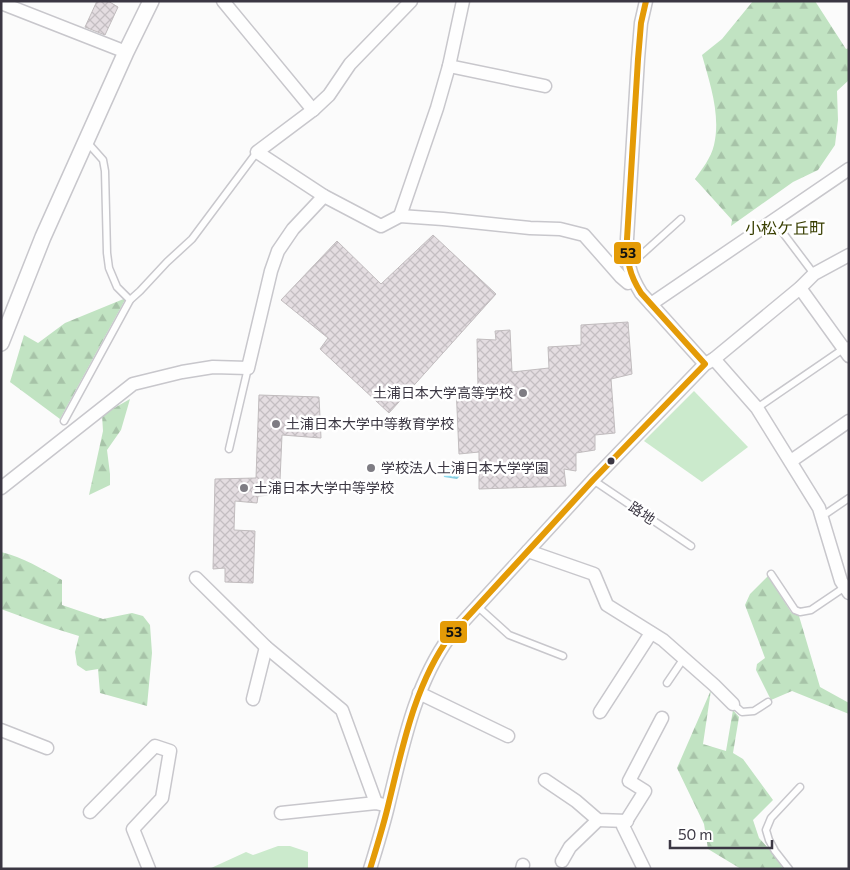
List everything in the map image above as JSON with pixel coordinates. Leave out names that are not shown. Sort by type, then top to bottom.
[{"type":"street","points":[[1,342],[43,237],[126,52],[151,1]]},
{"type":"street","points":[[223,1],[313,110]]},
{"type":"street","points":[[411,1],[350,64],[330,94],[313,110],[257,152],[324,196],[381,226],[400,216],[560,229],[584,235],[621,277],[628,282],[634,281]]},
{"type":"street","points":[[400,216],[437,108],[449,66],[463,1]]},
{"type":"street","points":[[646,1],[641,23],[637,68],[627,239],[629,266],[634,281],[641,293],[651,304],[757,408],[819,508],[846,584]]},
{"type":"street","points":[[1,3],[126,52]]},
{"type":"street","points":[[449,66],[545,86]]},
{"type":"street","points":[[651,304],[849,169]]},
{"type":"street","points":[[1,488],[133,384],[182,372],[213,367],[248,368],[278,251],[293,229],[324,196]]},
{"type":"street","points":[[370,869],[382,804],[419,693],[427,673],[450,636],[593,480],[710,361],[800,288],[814,274],[849,255]]},
{"type":"street","points":[[800,288],[847,350]]},
{"type":"street","points":[[791,462],[849,421]]},
{"type":"street","points":[[528,551],[594,574],[607,605],[663,640],[733,704]]},
{"type":"street","points":[[196,578],[266,647],[342,710],[382,804]]},
{"type":"street","points":[[600,712],[651,633]]},
{"type":"street","points":[[253,699],[266,647]]},
{"type":"street","points":[[419,693],[508,736]]},
{"type":"street","points":[[644,869],[623,826],[645,791],[629,782],[662,718]]},
{"type":"street","points":[[1,730],[47,748]]},
{"type":"street","points":[[90,812],[155,746],[170,751],[162,798],[133,829],[149,869]]},
{"type":"street","points":[[545,780],[576,801],[598,820],[627,821]]},
{"type":"street","points":[[282,813],[382,804]]},
{"type":"street","points":[[562,861],[570,847],[598,820]]},
{"type":"lane","points":[[86,141],[103,160],[105,171],[106,253],[109,268],[117,287],[130,300]]},
{"type":"lane","points":[[64,421],[130,300],[192,239],[257,152]]},
{"type":"lane","points":[[629,266],[681,219]]},
{"type":"lane","points":[[774,221],[814,274]]},
{"type":"lane","points":[[757,408],[847,350]]},
{"type":"lane","points":[[230,449],[248,368]]},
{"type":"lane","name":"路地","points":[[593,480],[691,546]]},
{"type":"lane","points":[[821,515],[849,498]]},
{"type":"lane","points":[[772,574],[795,610],[800,612],[811,610],[846,584]]},
{"type":"lane","points":[[477,606],[509,635],[563,656]]},
{"type":"lane","points":[[667,683],[684,658]]},
{"type":"lane","points":[[733,704],[742,712],[754,711],[768,702]]},
{"type":"lane","points":[[790,869],[775,851],[766,830],[771,818],[800,787]]},
{"type":"green space","points":[[753,1],[815,1],[846,49],[849,48],[849,80],[837,91],[838,120],[835,145],[818,170],[793,182],[731,226],[732,220],[695,179],[711,154],[716,134],[714,100],[702,55],[722,39]]},
{"type":"green space","points":[[126,298],[60,419],[10,382],[24,335],[38,343],[65,323]]},
{"type":"green space","points":[[694,391],[748,447],[702,482],[644,441]]},
{"type":"green space","points":[[130,399],[121,430],[107,450],[110,485],[89,495],[103,431],[102,415]]},
{"type":"green space","points":[[1,552],[25,560],[62,580],[62,605],[103,619],[132,613],[143,616],[150,625],[152,653],[147,706],[100,693],[98,669],[86,671],[77,665],[75,652],[79,636],[1,609]]},
{"type":"green space","points":[[768,576],[791,612],[799,616],[820,687],[849,703],[849,714],[792,691],[771,700],[756,670],[757,664],[765,658],[745,605],[750,594]]},
{"type":"green space","points":[[711,690],[703,744],[726,751],[733,710],[739,717],[733,753],[743,759],[773,800],[753,820],[759,838],[776,857],[783,869],[741,869],[708,849],[704,824],[677,768]]},
{"type":"green space","points":[[278,846],[290,846],[308,852],[308,869],[209,869],[246,852],[253,855]]},
{"type":"water","points":[[452,463],[459,467],[463,473],[457,479],[444,477],[443,472]]},
{"type":"building","points":[[97,1],[108,1],[118,7],[105,35],[85,27]]},
{"type":"building","points":[[433,235],[496,294],[389,413],[320,349],[328,338],[281,300],[337,241],[381,284]]},
{"type":"building","name":"土浦日本大学高等学校","points":[[628,322],[632,374],[611,379],[615,433],[595,435],[595,450],[576,453],[576,471],[564,469],[566,486],[479,489],[479,452],[459,454],[456,386],[478,388],[477,339],[496,340],[495,331],[510,330],[512,372],[549,368],[548,347],[581,345],[581,325]]},
{"type":"building","name":"土浦日本大学中等学校","points":[[259,395],[319,397],[321,438],[282,435],[280,480],[273,480],[271,495],[258,496],[257,503],[235,501],[234,530],[255,531],[253,583],[225,582],[225,568],[213,569],[215,479],[256,478]]},
{"type":"transit line","name":"53","points":[[370,869],[419,695],[428,674],[450,636],[593,480],[705,364],[641,293],[633,279],[628,261],[627,239],[638,59],[641,23],[646,1]]},
{"type":"place","name":"土浦日本大学高等学校","points":[[523,393]]},
{"type":"place","name":"土浦日本大学中等教育学校","points":[[276,424]]},
{"type":"place","name":"学校法人土浦日本大学学園","points":[[371,468]]},
{"type":"place","name":"土浦日本大学中等学校","points":[[244,488]]},
{"type":"district","name":"小松ケ丘町","points":[[785,228]]}]
